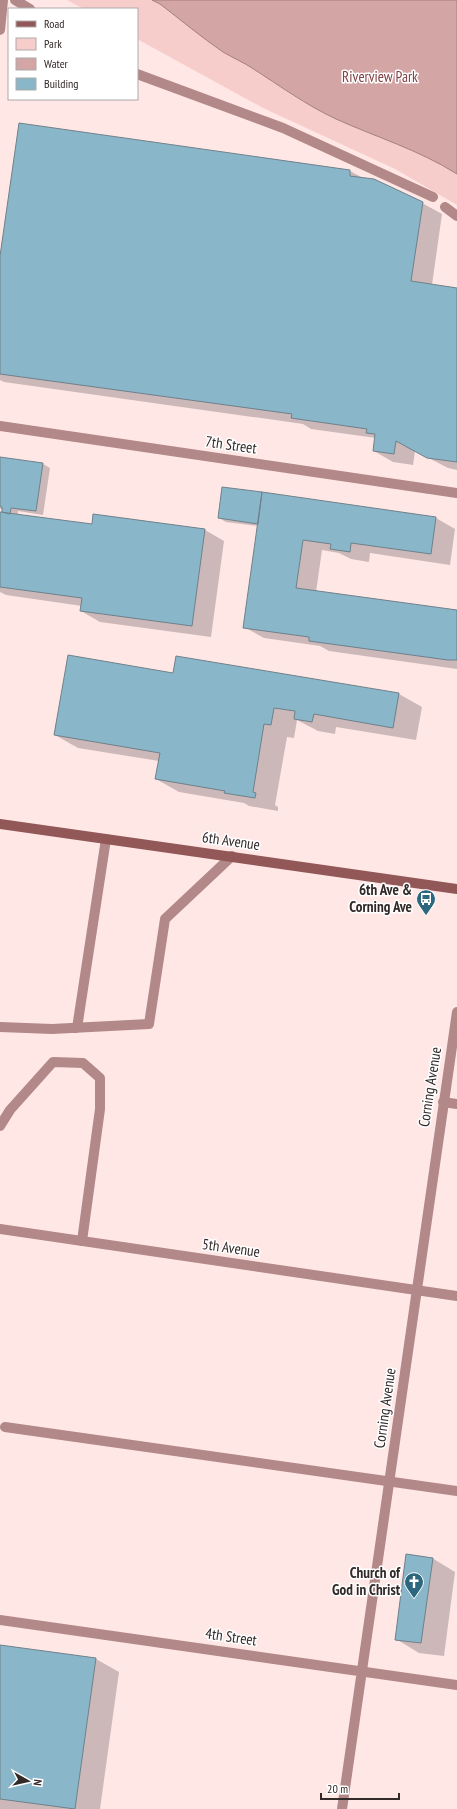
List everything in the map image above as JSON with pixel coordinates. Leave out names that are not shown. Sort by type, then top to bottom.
[{"type":"main road","name":"6th Avenue","points":[[0,824],[457,889]]},
{"type":"street","points":[[0,30],[3,0]]},
{"type":"street","points":[[15,0],[28,8]]},
{"type":"street","points":[[138,74],[283,128],[433,197]]},
{"type":"street","points":[[445,207],[457,216]]},
{"type":"street","name":"7th Street","points":[[0,426],[457,493]]},
{"type":"street","points":[[77,1028],[106,839]]},
{"type":"street","points":[[0,1027],[52,1029],[149,1024],[165,919],[232,856]]},
{"type":"street","name":"Corning Avenue","points":[[342,1809],[457,1012]]},
{"type":"street","points":[[0,1126],[10,1110],[53,1062],[83,1063],[100,1078],[100,1109],[82,1241]]},
{"type":"street","points":[[443,1102],[457,1104]]},
{"type":"street","name":"5th Avenue","points":[[0,1229],[457,1296]]},
{"type":"street","points":[[5,1427],[457,1491]]},
{"type":"street","name":"4th Street","points":[[0,1620],[457,1685]]},
{"type":"green space","name":"Riverview Park","points":[[67,0],[457,0],[457,205],[395,169],[263,108],[138,40],[138,8],[82,8]]},
{"type":"water","name":"Riverview Park","points":[[152,0],[457,0],[457,174],[428,158],[336,119],[314,108],[249,66],[223,52],[160,4]]},
{"type":"building","points":[[19,123],[350,170],[350,176],[374,179],[423,202],[411,281],[457,288],[457,462],[427,458],[396,441],[394,454],[373,451],[375,434],[366,433],[367,429],[291,418],[292,414],[0,374],[0,256]]},
{"type":"building","points":[[0,457],[43,463],[36,511],[11,508],[10,514],[2,512],[2,507],[0,506]]},
{"type":"building","points":[[222,487],[262,492],[258,524],[218,518]]},
{"type":"building","points":[[262,492],[436,517],[431,554],[351,543],[350,552],[330,549],[331,544],[303,540],[296,588],[457,610],[457,660],[309,641],[309,637],[243,628]]},
{"type":"building","points":[[0,512],[92,524],[93,514],[205,529],[192,626],[80,611],[82,598],[0,587]]},
{"type":"building","points":[[68,655],[173,673],[176,656],[399,693],[393,728],[314,714],[312,722],[294,719],[295,711],[274,708],[271,725],[264,724],[253,792],[256,793],[255,798],[224,793],[225,791],[155,779],[160,753],[54,735]]},
{"type":"building","name":"Church of God in Christ","points":[[406,1554],[433,1558],[421,1643],[395,1640]]},
{"type":"building","points":[[0,1645],[96,1658],[75,1809],[0,1799]]},
{"type":"place","name":"6th Ave & Corning Ave","points":[[426,916]]},
{"type":"place","name":"Church of God in Christ","points":[[414,1599]]}]
